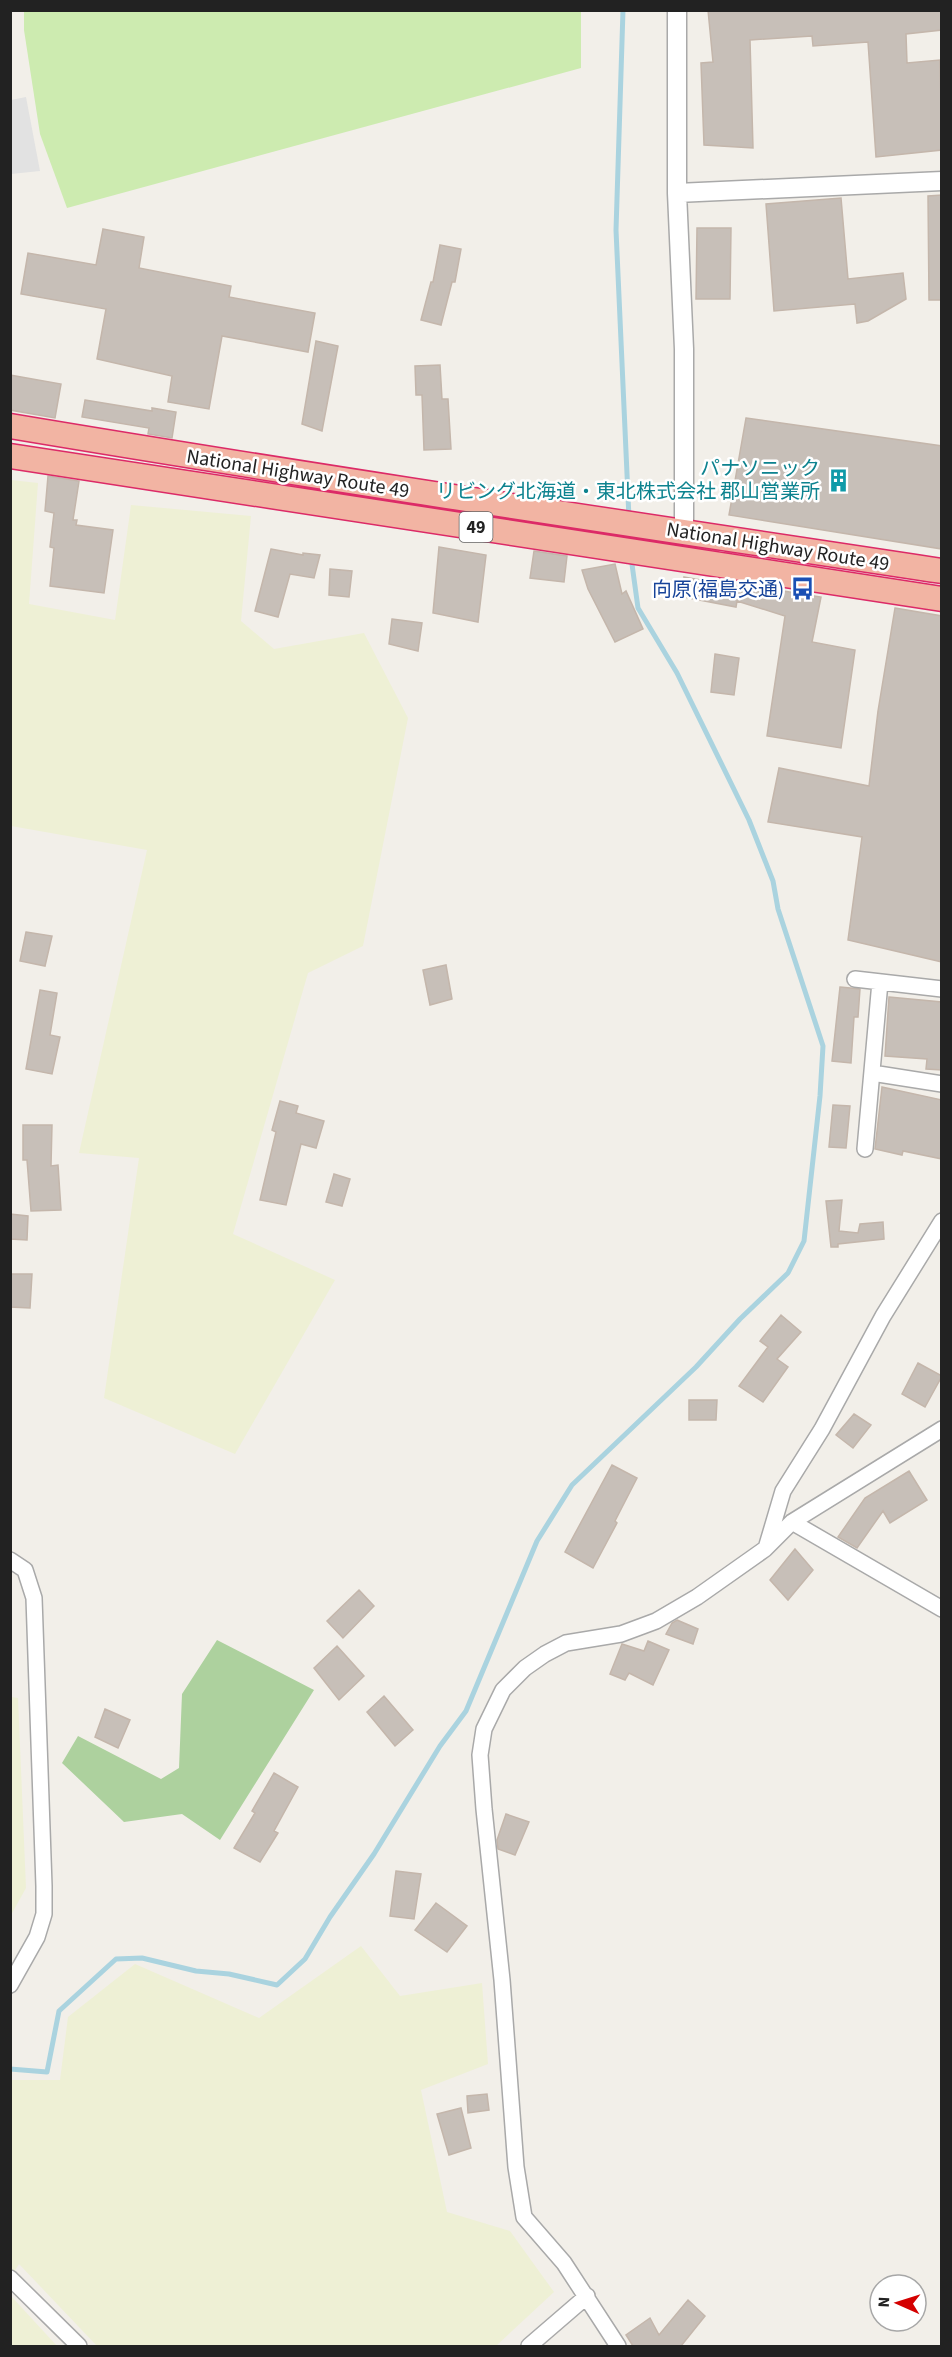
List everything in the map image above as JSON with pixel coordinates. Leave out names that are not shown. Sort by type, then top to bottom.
[{"type":"highway","name":"National Highway Route 49","points":[[10,426],[440,496],[942,571]]},
{"type":"highway","name":"National Highway Route 49","points":[[10,456],[942,599]]},
{"type":"street","points":[[677,10],[677,193],[684,350],[684,532]]},
{"type":"street","points":[[677,193],[942,181]]},
{"type":"street","points":[[855,979],[942,988]]},
{"type":"street","points":[[865,1149],[880,982]]},
{"type":"street","points":[[872,1073],[942,1084]]},
{"type":"street","points":[[765,1549],[783,1491],[822,1429],[883,1316],[942,1221]]},
{"type":"street","points":[[618,2346],[564,2263],[524,2217],[516,2167],[503,1991],[484,1809],[480,1755],[484,1729],[503,1690],[525,1668],[545,1654],[566,1643],[621,1634],[656,1621],[697,1598],[765,1549],[792,1522],[942,1429]]},
{"type":"street","points":[[792,1522],[942,1610]]},
{"type":"street","points":[[10,1560],[25,1570],[34,1598],[44,1886],[44,1914],[37,1937],[10,1985]]},
{"type":"street","points":[[10,2278],[79,2346]]},
{"type":"street","points":[[529,2346],[587,2296]]},
{"type":"green space","points":[[24,11],[581,11],[581,68],[67,208],[40,134],[24,30]]},
{"type":"green space","points":[[11,480],[38,483],[29,604],[115,620],[131,505],[251,516],[241,621],[274,649],[364,633],[408,718],[363,946],[308,973],[233,1234],[335,1280],[235,1454],[104,1398],[139,1158],[79,1153],[147,850],[11,826]]},
{"type":"green space","points":[[217,1640],[314,1690],[220,1840],[182,1814],[124,1822],[62,1763],[78,1736],[161,1779],[179,1768],[182,1694]]},
{"type":"green space","points":[[11,1697],[18,1698],[26,1888],[11,1915]]},
{"type":"green space","points":[[361,1946],[400,1996],[482,1983],[488,2064],[421,2090],[447,2212],[510,2231],[554,2292],[496,2346],[97,2346],[19,2264],[11,2277],[11,2080],[60,2080],[68,2017],[135,1964],[259,2018]]},
{"type":"green space","points":[[11,2296],[57,2346],[11,2346]]},
{"type":"shaded area","points":[[26,97],[40,171],[11,174],[11,100]]},
{"type":"building","points":[[708,10],[942,10],[942,30],[906,34],[907,63],[940,60],[942,150],[876,157],[868,42],[813,46],[812,36],[750,40],[753,148],[704,145],[701,63],[713,62]]},
{"type":"building","points":[[942,195],[942,300],[929,300],[928,196]]},
{"type":"building","points":[[841,198],[848,279],[903,273],[906,299],[868,321],[857,323],[855,304],[774,311],[766,204]]},
{"type":"building","points":[[697,228],[731,228],[730,299],[696,299]]},
{"type":"building","points":[[103,229],[144,237],[139,268],[231,286],[229,297],[315,313],[308,352],[222,336],[209,409],[168,402],[172,376],[97,359],[106,309],[21,294],[28,253],[96,265]]},
{"type":"building","points":[[440,245],[461,249],[455,282],[452,282],[441,325],[421,320],[431,282],[433,282]]},
{"type":"building","points":[[316,341],[338,346],[322,431],[302,424]]},
{"type":"building","points":[[440,365],[442,399],[448,399],[451,449],[424,450],[422,395],[416,395],[415,366]]},
{"type":"building","points":[[10,375],[61,384],[55,418],[10,410]]},
{"type":"building","points":[[85,400],[152,411],[152,408],[176,412],[172,438],[148,434],[149,428],[82,417]]},
{"type":"building","name":"パナソニック リビング北海道・東北株式会社 郡山営業所","points":[[746,418],[942,446],[942,549],[729,515]]},
{"type":"building","points":[[48,476],[79,481],[73,520],[77,520],[76,525],[113,530],[104,593],[50,586],[54,548],[50,547],[54,513],[45,511]]},
{"type":"building","points":[[439,547],[486,555],[478,622],[433,613]]},
{"type":"building","points":[[271,549],[303,555],[303,553],[320,555],[314,578],[290,574],[278,617],[255,611]]},
{"type":"building","points":[[534,551],[567,556],[564,582],[530,578]]},
{"type":"building","points":[[615,564],[622,594],[626,591],[643,629],[615,642],[588,589],[582,570]]},
{"type":"building","points":[[330,569],[352,571],[349,597],[329,595]]},
{"type":"building","points":[[684,577],[750,589],[751,586],[783,593],[783,591],[821,597],[812,642],[855,650],[841,748],[767,736],[785,616],[737,601],[736,607],[683,597]]},
{"type":"building","points":[[895,608],[942,616],[942,962],[848,940],[862,837],[768,822],[779,768],[869,786],[878,711]]},
{"type":"building","points":[[392,619],[422,623],[418,651],[389,644]]},
{"type":"building","points":[[715,654],[739,658],[734,695],[711,692]]},
{"type":"building","points":[[26,932],[52,936],[45,966],[20,961]]},
{"type":"building","points":[[446,965],[452,999],[430,1005],[423,970]]},
{"type":"building","points":[[840,987],[860,989],[858,1017],[854,1017],[851,1063],[832,1061]]},
{"type":"building","points":[[40,990],[57,993],[50,1035],[60,1037],[52,1074],[26,1069]]},
{"type":"building","points":[[889,997],[942,1002],[942,1070],[926,1069],[927,1059],[885,1056]]},
{"type":"building","points":[[882,1087],[942,1100],[942,1159],[903,1151],[902,1155],[875,1149]]},
{"type":"building","points":[[280,1101],[298,1106],[296,1113],[324,1121],[316,1148],[301,1144],[286,1205],[260,1200],[276,1132],[272,1130]]},
{"type":"building","points":[[833,1105],[850,1106],[846,1148],[829,1147]]},
{"type":"building","points":[[23,1125],[52,1125],[51,1166],[58,1165],[61,1210],[31,1211],[27,1160],[23,1160]]},
{"type":"building","points":[[334,1174],[350,1179],[342,1206],[326,1202]]},
{"type":"building","points":[[842,1200],[839,1231],[858,1233],[860,1224],[883,1222],[884,1239],[838,1244],[838,1247],[831,1247],[826,1201]]},
{"type":"building","points":[[10,1214],[28,1216],[27,1240],[10,1239]]},
{"type":"building","points":[[10,1274],[32,1274],[30,1308],[10,1307]]},
{"type":"building","points":[[781,1315],[801,1332],[777,1359],[788,1367],[763,1402],[739,1386],[768,1347],[760,1341]]},
{"type":"building","points":[[918,1363],[942,1376],[925,1407],[902,1394]]},
{"type":"building","points":[[689,1400],[717,1400],[716,1420],[689,1420]]},
{"type":"building","points":[[854,1414],[871,1425],[853,1448],[836,1435]]},
{"type":"building","points":[[612,1465],[637,1478],[593,1568],[565,1552]]},
{"type":"building","points":[[909,1471],[927,1500],[890,1523],[883,1511],[857,1548],[838,1537],[865,1498]]},
{"type":"building","points":[[795,1549],[813,1570],[788,1600],[770,1580]]},
{"type":"building","points":[[359,1590],[374,1606],[343,1638],[327,1621]]},
{"type":"building","points":[[677,1620],[698,1629],[693,1644],[666,1634],[672,1623]]},
{"type":"building","points":[[648,1641],[669,1650],[653,1685],[629,1673],[625,1680],[610,1674],[622,1644],[644,1651]]},
{"type":"building","points":[[337,1646],[364,1676],[339,1700],[314,1668]]},
{"type":"building","points":[[384,1696],[413,1730],[395,1746],[367,1712]]},
{"type":"building","points":[[105,1709],[130,1720],[118,1748],[95,1737]]},
{"type":"building","points":[[274,1773],[298,1787],[274,1831],[278,1833],[260,1862],[234,1848],[255,1813],[252,1811]]},
{"type":"building","points":[[506,1814],[529,1822],[515,1855],[498,1849],[497,1840]]},
{"type":"building","points":[[396,1871],[421,1874],[414,1919],[390,1916]]},
{"type":"building","points":[[436,1903],[467,1926],[447,1952],[415,1930]]},
{"type":"building","points":[[487,2094],[489,2110],[468,2113],[467,2096]]},
{"type":"building","points":[[461,2108],[471,2148],[449,2155],[437,2114]]},
{"type":"building","points":[[688,2300],[705,2316],[681,2346],[633,2346],[626,2335],[650,2318],[659,2335]]},
{"type":"waterway","points":[[623,10],[616,230],[629,518]]},
{"type":"waterway","points":[[10,2069],[47,2072],[59,2011],[116,1959],[142,1958],[196,1971],[229,1974],[277,1985],[305,1959],[330,1917],[374,1854],[440,1746],[466,1711],[537,1541],[572,1485],[696,1367],[740,1319],[788,1273],[804,1241],[820,1096],[823,1046],[778,909],[773,881],[749,820],[677,673],[638,608],[631,557]]},
{"type":"place","name":"パナソニック リビング北海道・東北株式会社 郡山営業所","points":[[838,480]]},
{"type":"place","name":"向原(福島交通)","points":[[802,589]]}]
